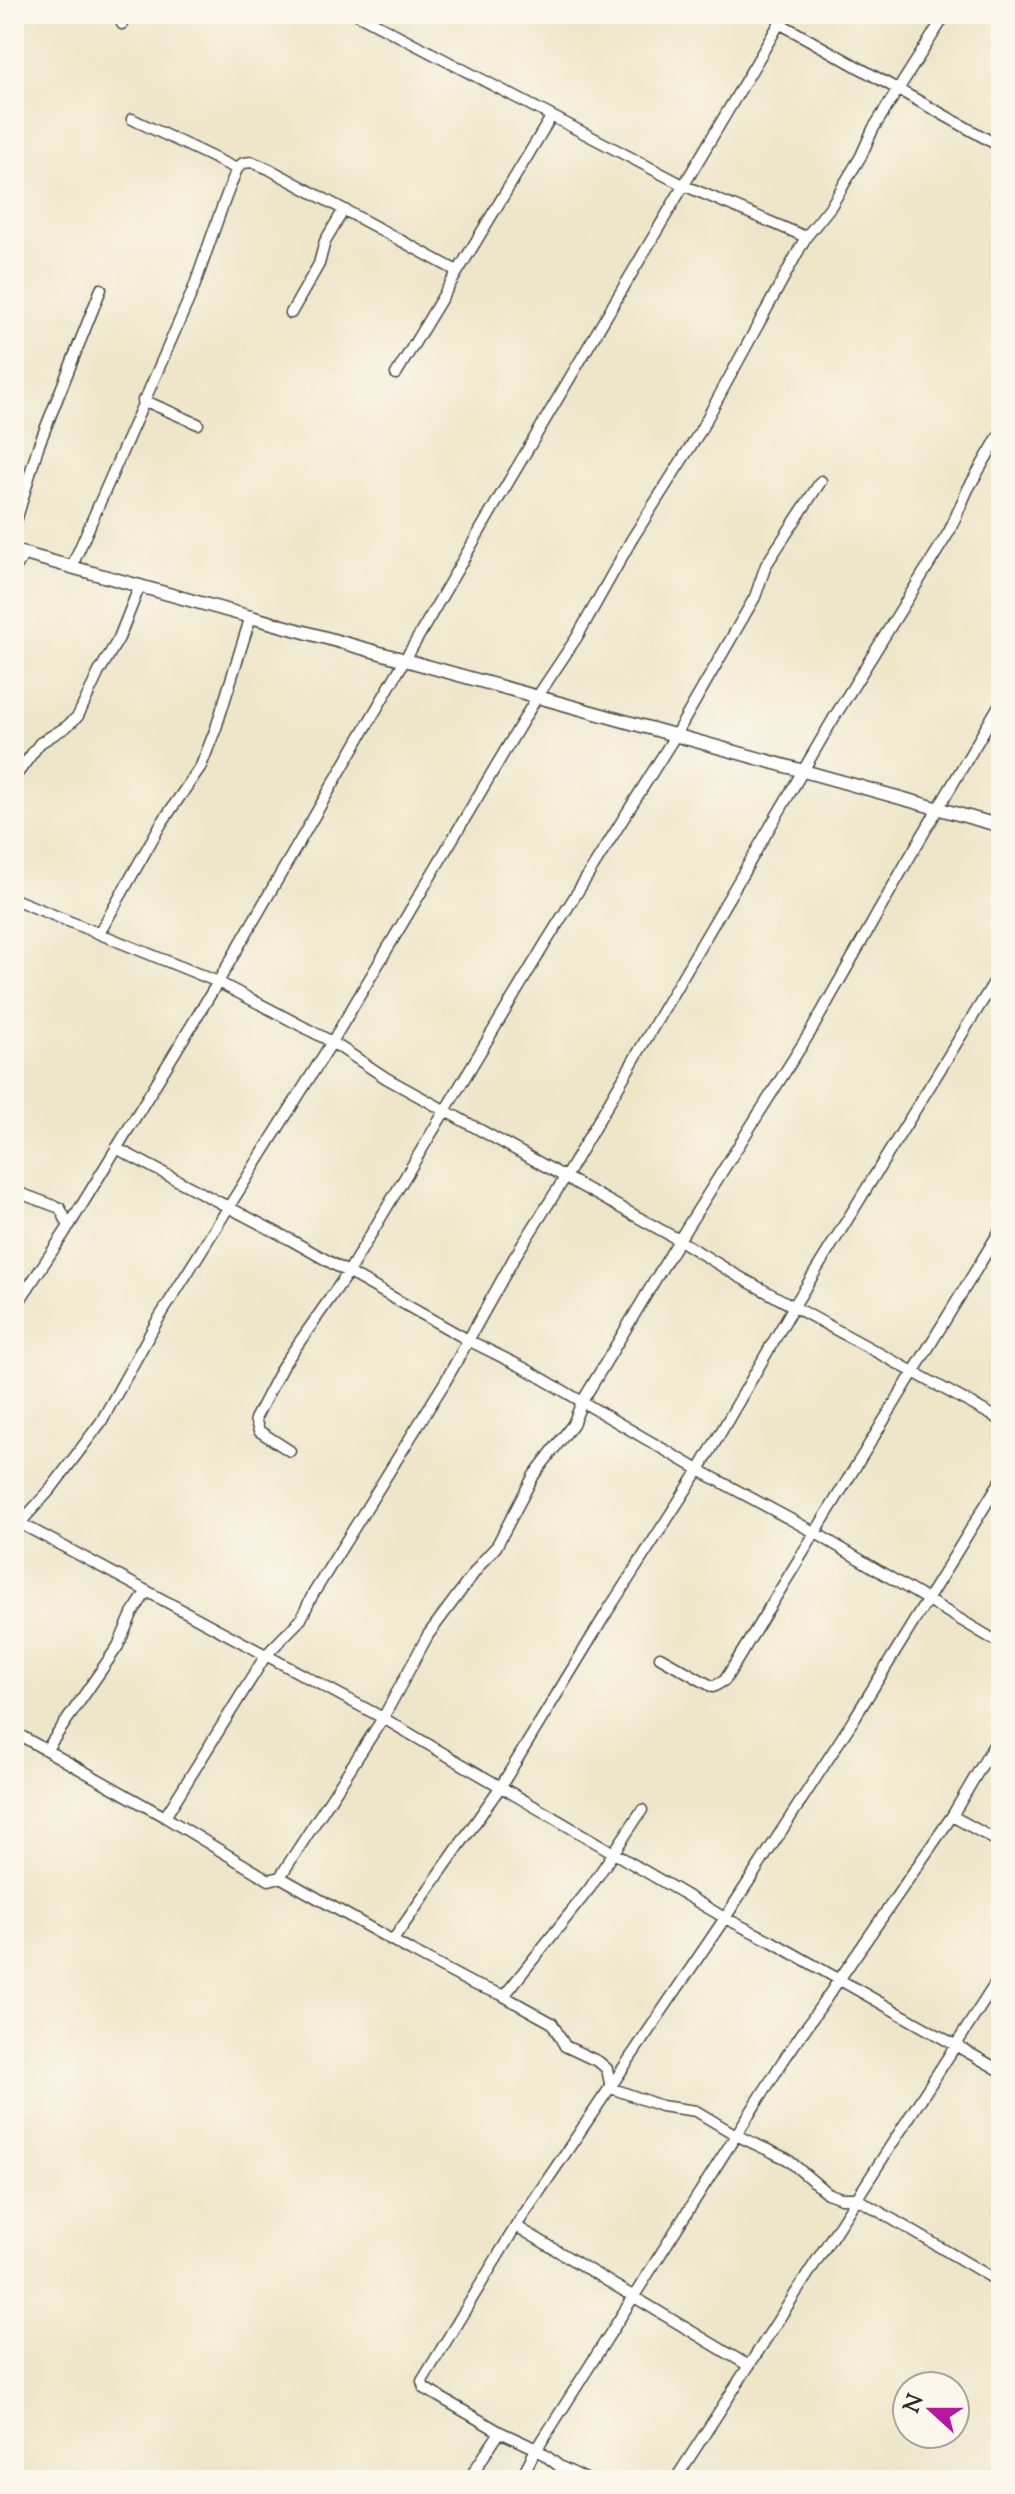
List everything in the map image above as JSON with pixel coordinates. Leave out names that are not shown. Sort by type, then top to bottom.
[{"type":"street","points":[[357,14],[683,185],[806,237]]},
{"type":"street","points":[[14,1534],[17,1521],[69,1467],[101,1422],[156,1323],[332,1042],[537,697],[577,637],[632,539],[699,433],[806,237],[831,206],[873,129],[946,14]]},
{"type":"street","points":[[14,1309],[69,1226],[218,982],[782,19],[1001,147]]},
{"type":"street","points":[[396,374],[551,117]]},
{"type":"street","points":[[132,119],[237,169]]},
{"type":"street","points":[[72,566],[193,290],[217,214],[237,169],[243,163],[252,162],[457,271]]},
{"type":"street","points":[[291,313],[319,264],[325,241],[343,211]]},
{"type":"street","points":[[14,528],[38,447],[101,289]]},
{"type":"street","points":[[143,400],[198,424]]},
{"type":"street","points":[[165,1817],[266,1655],[301,1619],[313,1594],[445,1382],[514,1258],[566,1176],[803,772],[949,532],[962,501],[1001,432]]},
{"type":"street","points":[[290,1451],[259,1431],[255,1419],[282,1367],[347,1274],[545,944],[675,736],[755,597],[766,565],[821,481]]},
{"type":"street","points":[[14,570],[19,552],[1001,826]]},
{"type":"street","points":[[14,778],[40,743],[78,716],[119,638],[140,585]]},
{"type":"street","points":[[100,932],[161,824],[201,766],[251,616]]},
{"type":"street","points":[[14,1732],[269,1880],[280,1877],[383,1718],[428,1635],[496,1547],[534,1475],[573,1424],[582,1402],[679,1240],[811,1031],[1001,702]]},
{"type":"street","points":[[14,899],[218,982],[332,1042],[386,1078],[1001,1420]]},
{"type":"street","points":[[393,1940],[501,1786],[607,1612],[699,1470],[794,1306],[1001,971]]},
{"type":"street","points":[[116,1148],[526,1369],[699,1470],[814,1532],[1001,1644]]},
{"type":"street","points":[[14,1191],[60,1208],[69,1226]]},
{"type":"street","points":[[660,1657],[713,1687],[725,1680],[1001,1229]]},
{"type":"street","points":[[14,1285],[29,1287]]},
{"type":"street","points":[[588,2480],[424,2388],[422,2381],[516,2226],[725,1918],[929,1601],[1001,1480]]},
{"type":"street","points":[[17,1521],[383,1718],[725,1918],[1001,2071]]},
{"type":"street","points":[[47,1749],[118,1646],[132,1614],[147,1591]]},
{"type":"street","points":[[520,2480],[536,2449],[736,2135],[952,1816],[1001,1733]]},
{"type":"street","points":[[504,1996],[615,1853],[642,1810]]},
{"type":"street","points":[[952,1816],[1001,1843]]},
{"type":"street","points":[[280,1877],[473,1984],[504,1996],[552,2023],[565,2046],[604,2066],[609,2073],[611,2088]]},
{"type":"street","points":[[675,2480],[1001,1975]]},
{"type":"street","points":[[611,2088],[661,2106],[696,2111],[736,2135],[787,2159],[827,2193],[841,2198],[856,2198],[1001,2283]]},
{"type":"street","points":[[516,2226],[749,2366]]},
{"type":"street","points":[[468,2480],[500,2432]]}]
